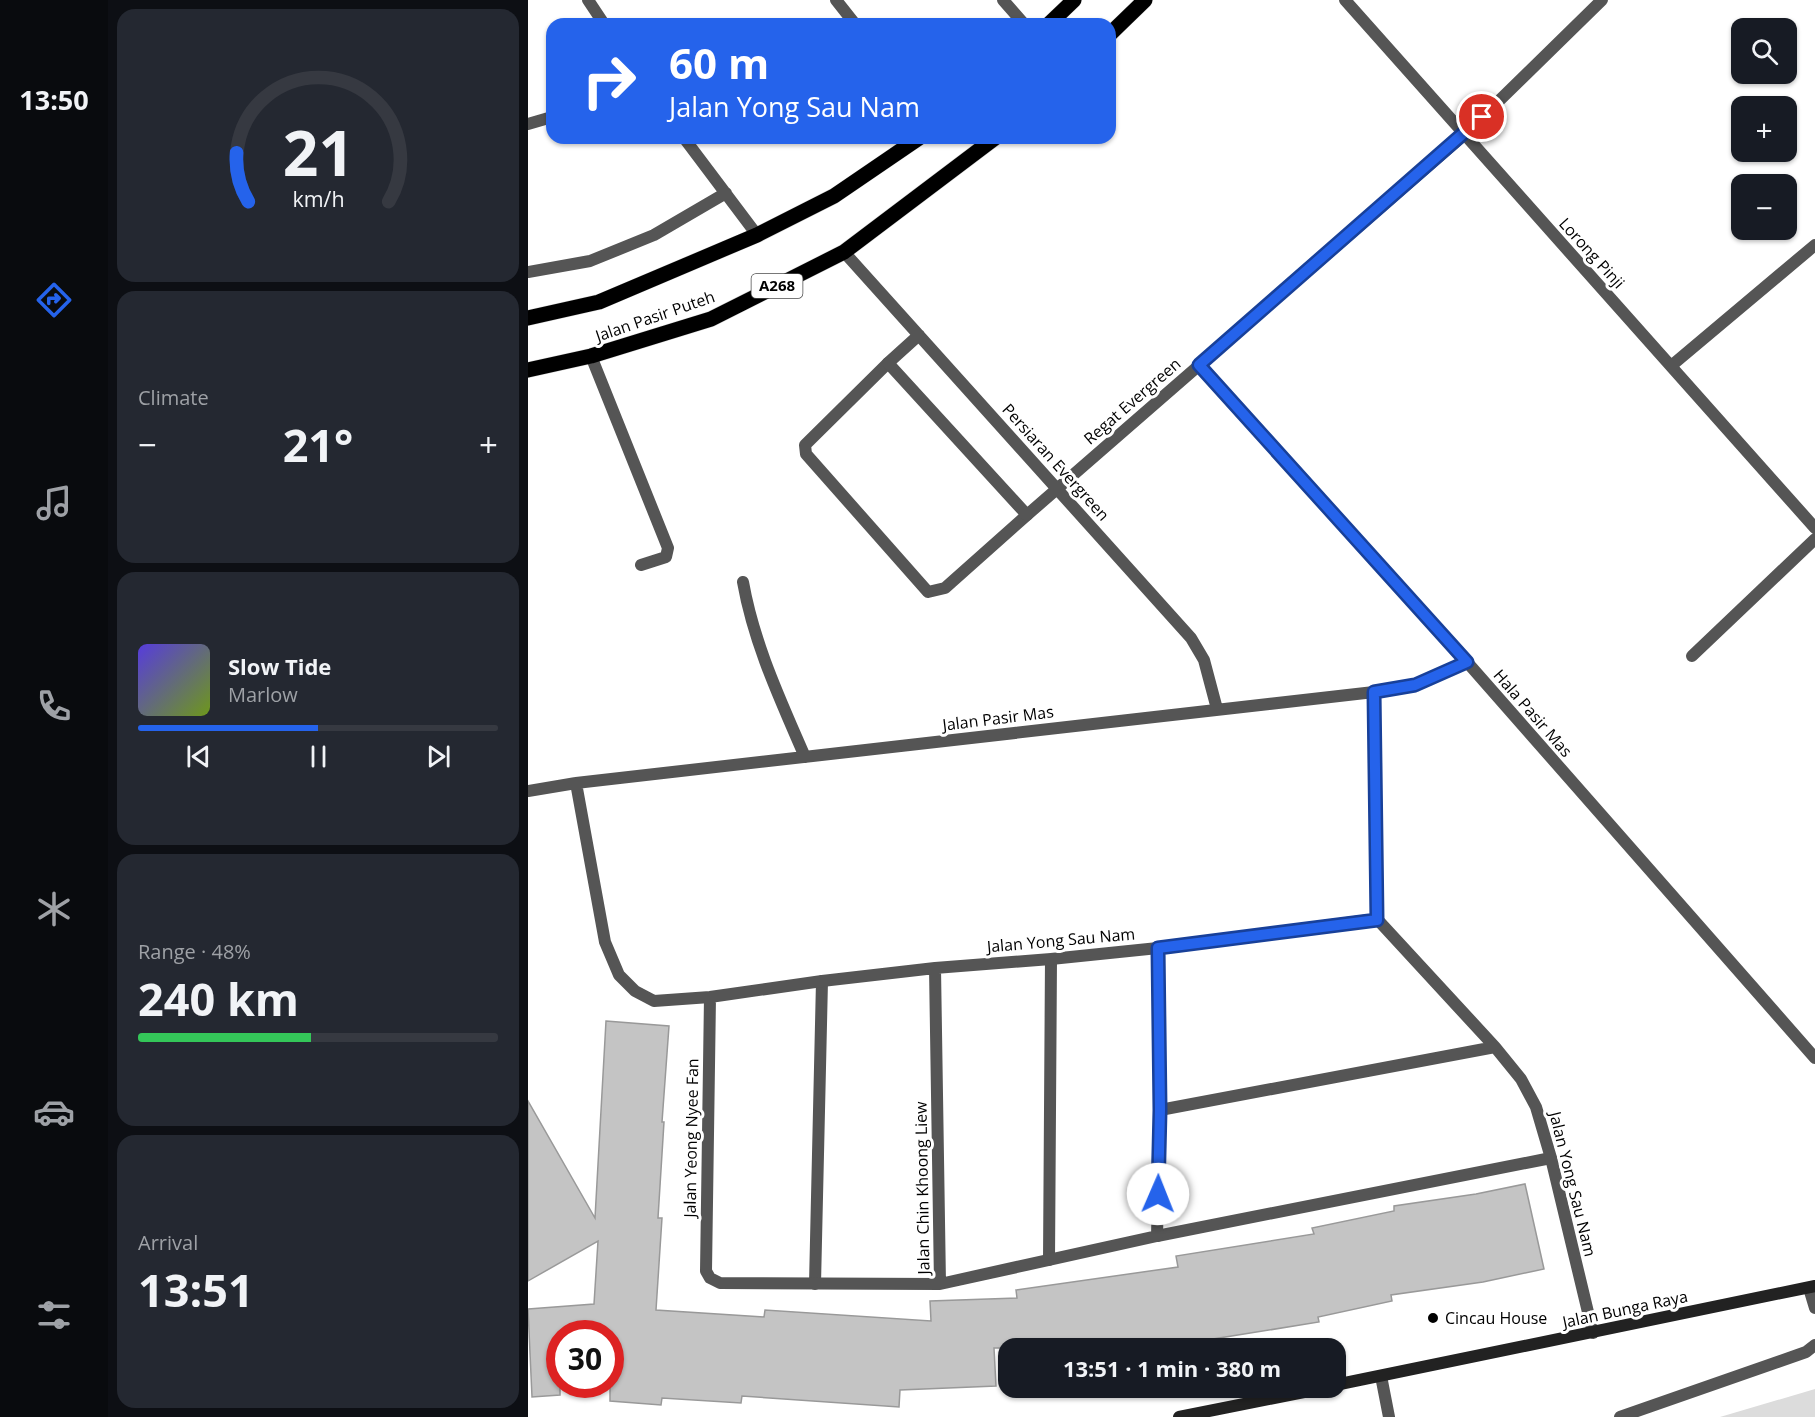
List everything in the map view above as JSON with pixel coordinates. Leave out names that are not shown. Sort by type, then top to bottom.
[{"type":"main road","points":[[1055,18],[1074,0]]},
{"type":"main road","points":[[1116,28],[1145,0]]},
{"type":"main road","name":"Jalan Pasir Puteh","points":[[528,318],[599,302],[758,235],[834,196],[910,144]]},
{"type":"main road","name":"Jalan Pasir Puteh","points":[[528,370],[591,356],[711,319],[844,252],[986,144]]},
{"type":"main road","name":"Jalan Bunga Raya","points":[[1346,1383],[1812,1287]]},
{"type":"main road","points":[[1179,1417],[1274,1398]]},
{"type":"street","points":[[588,0],[600,18]]},
{"type":"street","points":[[836,0],[850,18]]},
{"type":"street","points":[[1002,0],[1018,18]]},
{"type":"street","name":"Lorong Pinji","points":[[1345,0],[1815,528]]},
{"type":"street","name":"Regat Evergreen","points":[[888,363],[805,445],[806,454],[928,592],[945,588],[1465,134],[1602,0]]},
{"type":"street","points":[[528,124],[546,119]]},
{"type":"street","points":[[689,144],[758,235]]},
{"type":"street","points":[[528,272],[590,261],[654,235],[726,193]]},
{"type":"street","points":[[1671,366],[1815,245]]},
{"type":"street","name":"Persiaran Evergreen","points":[[844,252],[1191,638],[1204,660],[1217,709]]},
{"type":"street","points":[[919,334],[888,363],[1027,515]]},
{"type":"street","points":[[591,356],[668,548],[666,557],[641,565]]},
{"type":"street","name":"Hala Pasir Mas","points":[[1199,365],[1467,662],[1815,1058]]},
{"type":"street","points":[[1692,656],[1815,539]]},
{"type":"street","points":[[743,582],[749,615],[760,652],[805,757]]},
{"type":"street","name":"Jalan Pasir Mas","points":[[528,790],[1374,692],[1415,685],[1467,662]]},
{"type":"street","points":[[1374,692],[1377,920]]},
{"type":"street","name":"Jalan Yong Sau Nam","points":[[576,783],[605,942],[619,975],[635,991],[654,1001],[710,997],[935,968],[1158,948],[1377,920],[1495,1047],[1521,1079],[1536,1107],[1551,1158],[1593,1333]]},
{"type":"street","points":[[1158,948],[1160,1110],[1158,1236]]},
{"type":"street","points":[[1049,1260],[1051,959]]},
{"type":"street","name":"Jalan Chin Khoong Liew","points":[[710,1278],[720,1282],[940,1284],[935,968]]},
{"type":"street","points":[[815,1284],[822,981]]},
{"type":"street","name":"Jalan Yeong Nyee Fan","points":[[710,997],[706,1270],[710,1278]]},
{"type":"street","points":[[1160,1110],[1495,1047]]},
{"type":"street","points":[[940,1284],[1158,1236],[1551,1158]]},
{"type":"street","points":[[1812,1287],[1815,1308]]},
{"type":"street","points":[[1620,1417],[1806,1352],[1815,1345]]},
{"type":"street","points":[[1381,1376],[1389,1417]]},
{"type":"shaded area","points":[[1815,1389],[1815,1417],[1720,1417]]},
{"type":"building","points":[[606,1021],[669,1026],[662,1122],[664,1122],[658,1218],[662,1218],[656,1310],[764,1317],[765,1310],[931,1321],[930,1301],[1017,1298],[1016,1290],[1178,1267],[1176,1256],[1314,1234],[1312,1228],[1394,1211],[1394,1206],[1525,1184],[1544,1269],[1483,1282],[1391,1295],[1392,1301],[1318,1317],[1319,1322],[1220,1338],[998,1338],[998,1348],[994,1348],[996,1386],[900,1390],[899,1407],[742,1396],[741,1403],[662,1398],[661,1405],[610,1401],[610,1398],[624,1398],[624,1320],[546,1320],[546,1396],[532,1397],[528,1309],[594,1304],[598,1241],[528,1281],[528,1101],[595,1218]]},
{"type":"place","name":"Cincau House","points":[[1433,1318]]},
{"type":"route","points":[[1158,1194],[1160,1110],[1158,948],[1377,920],[1374,692],[1415,685],[1467,662],[1199,365],[1482,117]]}]
